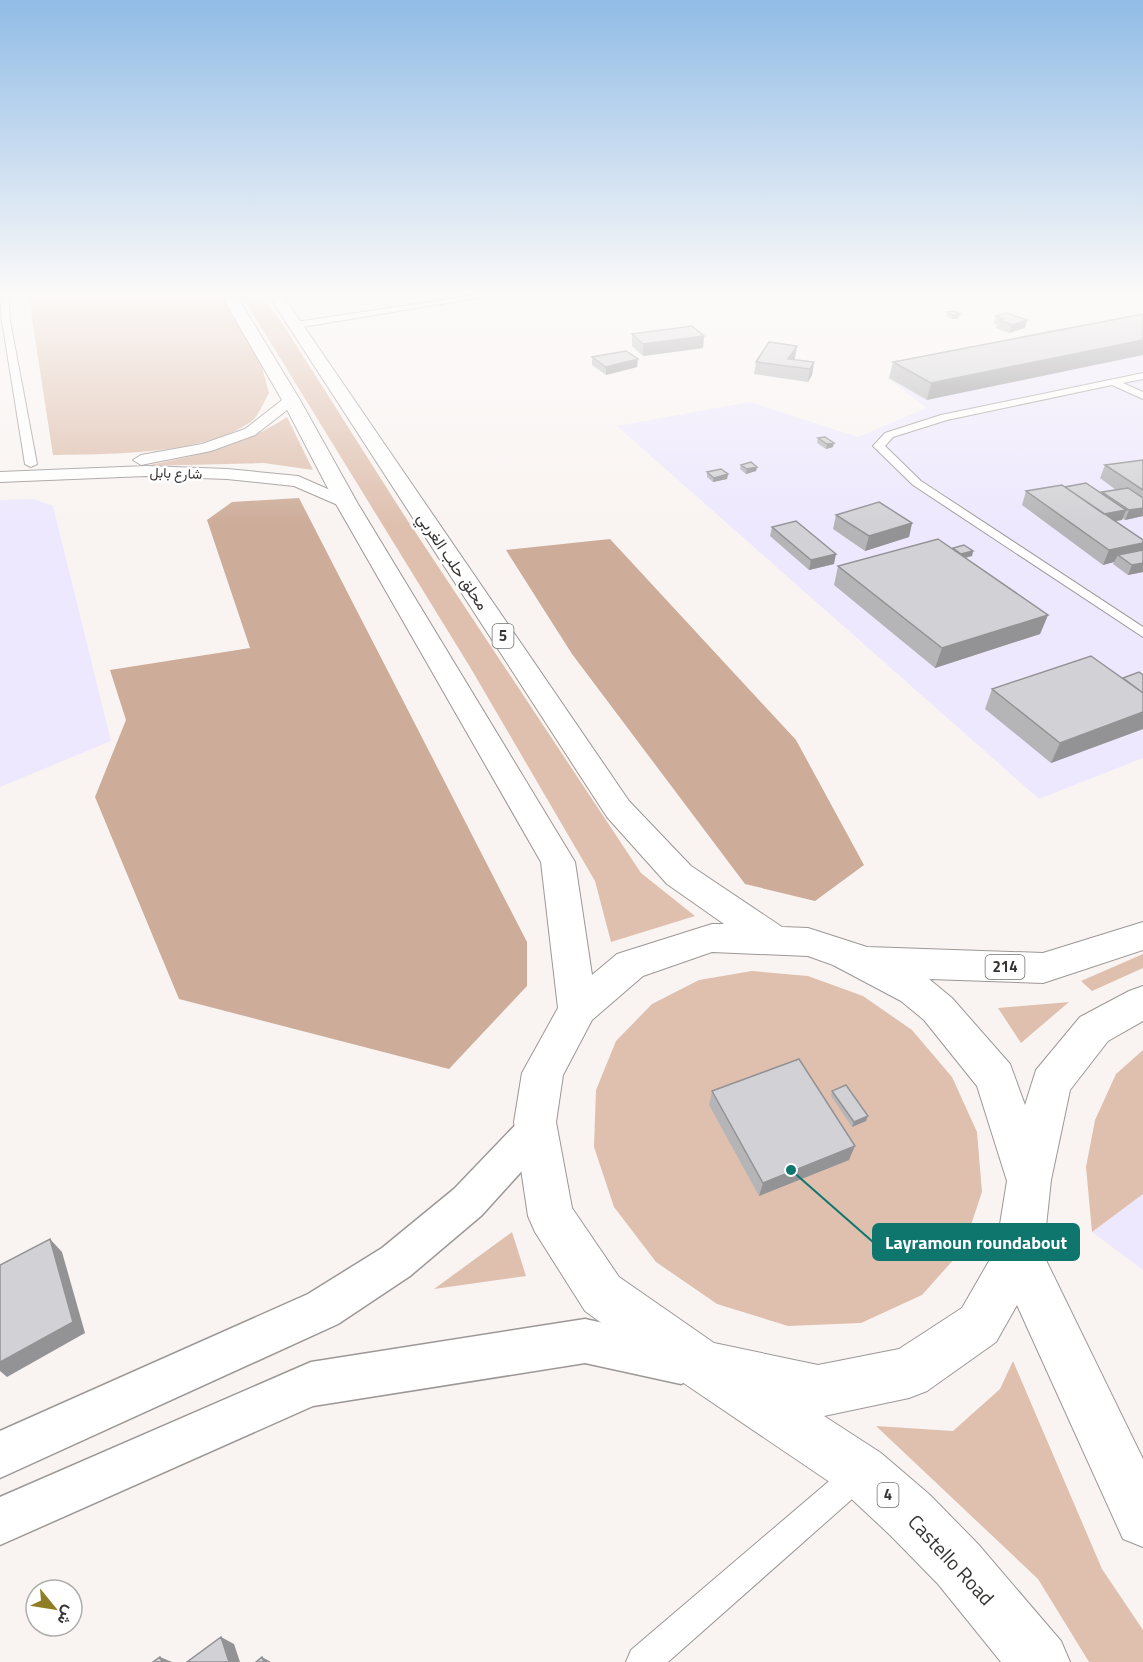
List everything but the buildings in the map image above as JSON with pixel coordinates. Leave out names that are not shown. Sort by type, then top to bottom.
[{"type":"highway","points":[[274,371],[347,504],[558,862],[578,1009]]},
{"type":"highway","name":"محلق حلب الغربي","points":[[326,371],[618,809],[679,875],[775,941]]},
{"type":"highway","name":"214","points":[[861,962],[1043,968],[1143,936]]},
{"type":"highway","points":[[578,1009],[630,965],[712,938],[808,942],[846,954],[915,990],[938,1009],[995,1077],[1029,1181]]},
{"type":"highway","points":[[703,1366],[818,1391],[909,1373],[979,1324],[1019,1256],[1029,1181],[1051,1083],[1094,1029],[1143,1002]]},
{"type":"highway","name":"Castello Road","points":[[578,1009],[543,1073],[535,1122],[551,1216],[602,1294],[703,1366],[862,1472],[910,1515],[958,1564],[1040,1662]]},
{"type":"highway","points":[[1019,1256],[1143,1520]]},
{"type":"main road","points":[[0,1455],[323,1309],[396,1262],[468,1202],[536,1129]]},
{"type":"main road","points":[[0,1521],[311,1384],[585,1341],[703,1366]]},
{"type":"street","points":[[13,371],[31,465]]},
{"type":"street","points":[[1143,375],[945,417],[889,435],[879,446],[917,483],[1143,633]]},
{"type":"street","points":[[1112,382],[1143,396]]},
{"type":"street","points":[[0,466],[133,466],[153,459],[205,448],[250,432],[291,400]]},
{"type":"street","name":"شارع بابل","points":[[0,477],[133,466],[298,482],[347,504]]},
{"type":"street","points":[[643,1662],[862,1472]]},
{"type":"shaded area","points":[[40,371],[263,371],[269,393],[252,421],[232,432],[209,441],[156,450],[53,455]]},
{"type":"shaded area","points":[[288,371],[312,371],[402,512],[641,873],[695,916],[611,942],[595,881],[470,667]]},
{"type":"shaded area","points":[[920,371],[1143,371],[1143,758],[1039,799],[617,426],[750,402],[858,437],[927,408],[887,378]]},
{"type":"shaded area","points":[[287,417],[313,470],[264,463],[145,466],[219,449],[253,436]]},
{"type":"shaded area","points":[[299,498],[527,942],[527,986],[449,1069],[179,999],[95,797],[126,720],[110,670],[250,648],[207,520],[232,502]]},
{"type":"shaded area","points":[[34,499],[53,506],[111,741],[0,787],[0,500]]},
{"type":"shaded area","points":[[610,539],[796,740],[864,865],[815,901],[745,884],[572,654],[506,550]]},
{"type":"shaded area","points":[[1143,954],[1143,968],[1092,991],[1081,981]]},
{"type":"shaded area","points":[[752,971],[808,976],[863,996],[912,1030],[952,1077],[977,1132],[982,1192],[963,1249],[922,1295],[861,1323],[788,1326],[717,1304],[656,1262],[614,1207],[594,1147],[596,1090],[616,1041],[652,1004],[699,980]]},
{"type":"shaded area","points":[[1069,1002],[1021,1043],[998,1008]]},
{"type":"shaded area","points":[[1143,1050],[1143,1194],[1092,1232],[1086,1167],[1095,1120],[1116,1074]]},
{"type":"shaded area","points":[[1143,1194],[1143,1270],[1092,1232]]},
{"type":"shaded area","points":[[512,1232],[526,1276],[434,1289]]},
{"type":"shaded area","points":[[1013,1361],[1102,1569],[1143,1630],[1143,1662],[1089,1662],[1038,1579],[876,1426],[953,1431],[1000,1389]]},
{"type":"place","name":"Layramoun roundabout","points":[[791,1170]]}]
